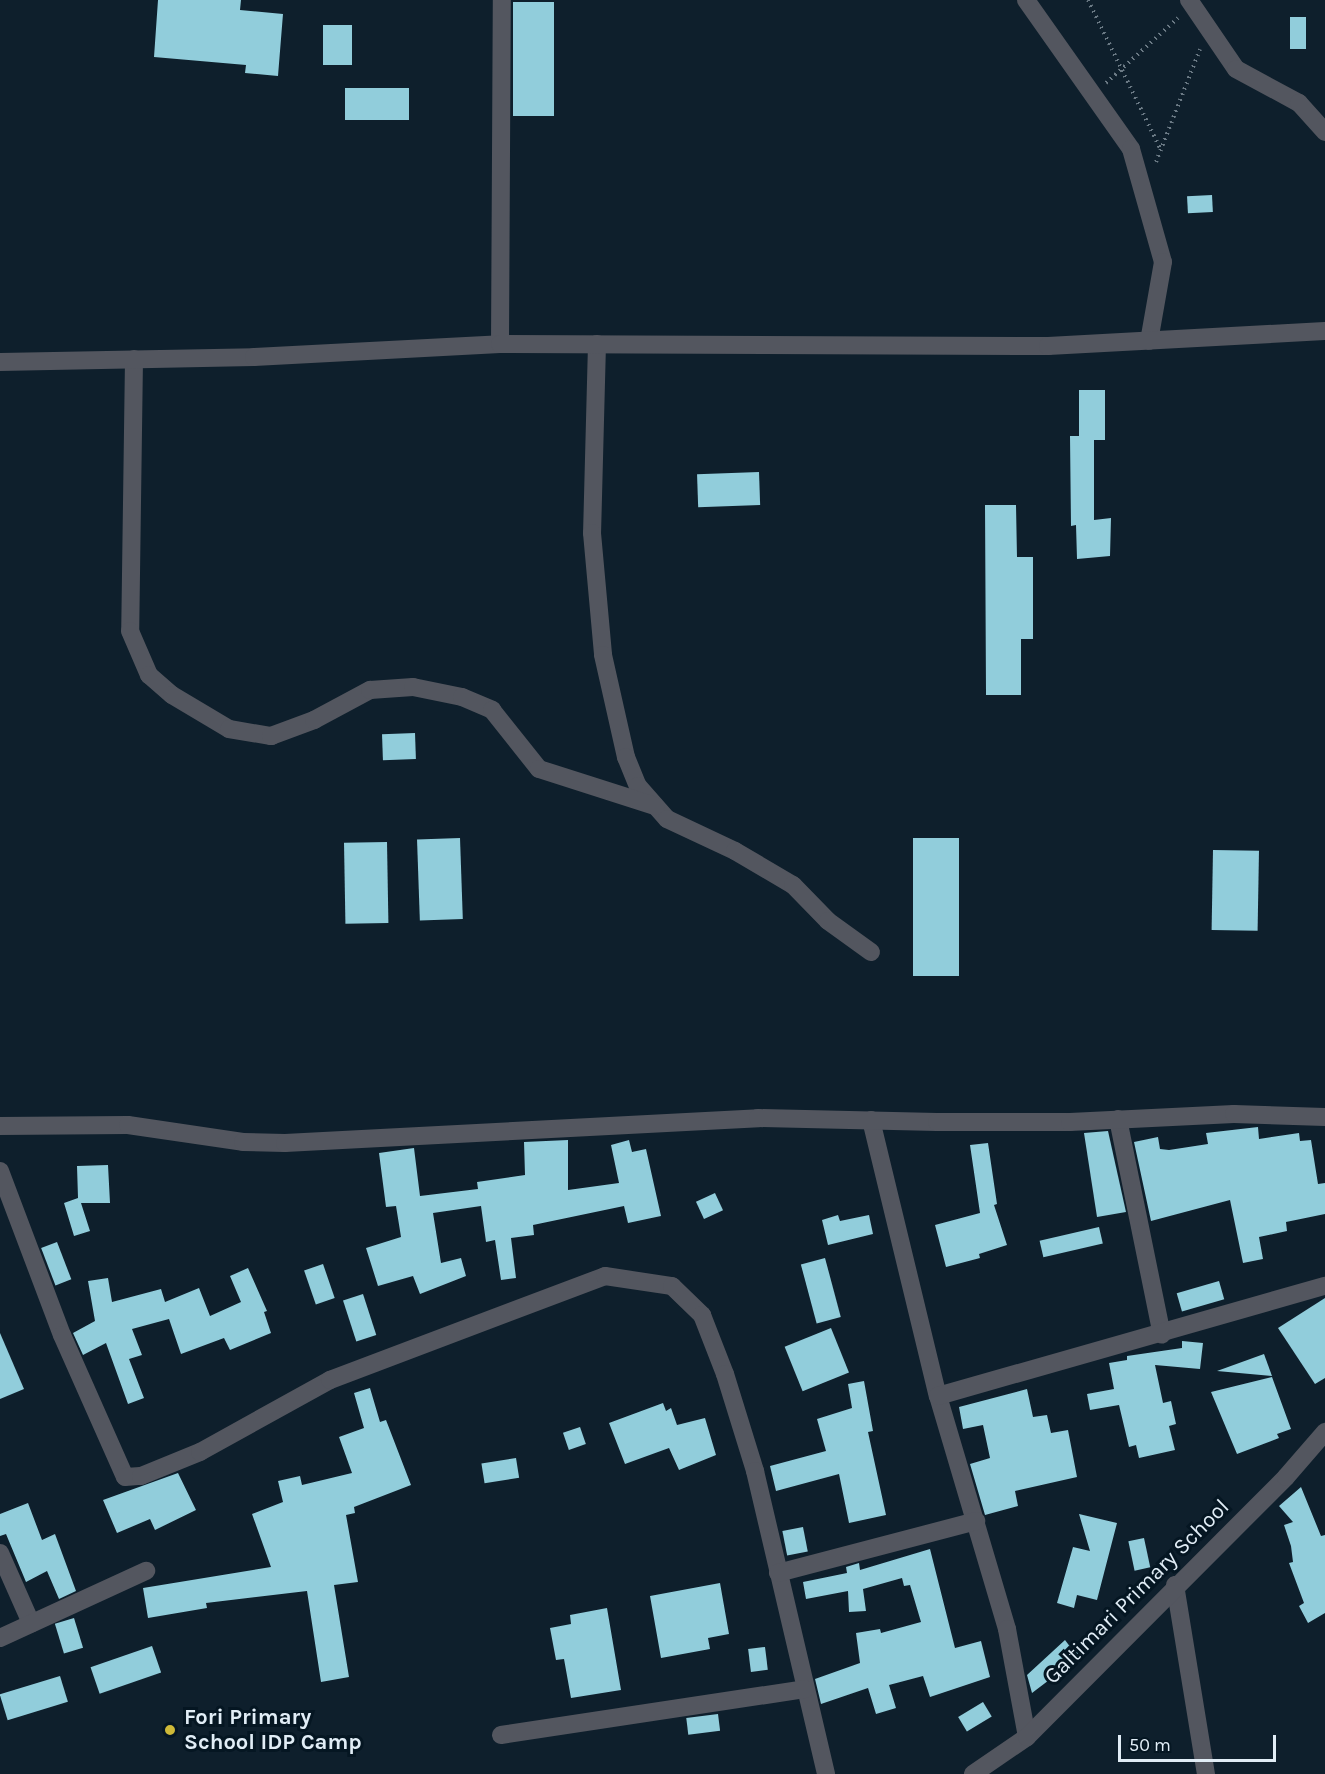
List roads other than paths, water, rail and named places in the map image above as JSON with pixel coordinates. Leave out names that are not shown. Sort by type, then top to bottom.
[{"type":"street","points":[[500,344],[502,0]]},
{"type":"street","points":[[1026,0],[1131,148],[1163,262],[1149,341]]},
{"type":"street","points":[[1190,2],[1236,69],[1299,103],[1325,132]]},
{"type":"street","points":[[0,362],[134,359],[500,344],[1048,346],[1325,331]]},
{"type":"street","points":[[597,344],[592,533],[603,655],[626,757],[638,786],[667,819],[735,851],[793,885],[828,921],[871,952]]},
{"type":"street","points":[[134,359],[130,631],[149,675],[172,695],[229,729],[271,736],[314,720],[370,690],[413,687],[462,697],[492,710],[539,769],[655,806]]},
{"type":"street","points":[[0,1126],[128,1125],[243,1142],[285,1143],[758,1118],[1118,1119],[1234,1114],[1325,1117]]},
{"type":"street","points":[[1118,1119],[1162,1335]]},
{"type":"street","points":[[871,1120],[938,1396],[1007,1629],[1027,1737]]},
{"type":"street","points":[[0,1171],[62,1335],[125,1478],[141,1476],[200,1452],[330,1380],[605,1276],[641,1279],[672,1286],[702,1315],[754,1471],[826,1774]]},
{"type":"street","points":[[938,1396],[1162,1335],[1325,1286]]},
{"type":"street","name":"Galtimari Primary School","points":[[973,1774],[1027,1737],[1175,1585],[1286,1477],[1325,1432]]},
{"type":"street","points":[[778,1574],[976,1521]]},
{"type":"street","points":[[0,1553],[31,1623]]},
{"type":"street","points":[[0,1638],[146,1571]]},
{"type":"street","points":[[1175,1585],[1206,1774]]},
{"type":"street","points":[[501,1735],[805,1689]]},
{"type":"place","name":"Fori Primary School IDP Camp","points":[[170,1730]]}]
